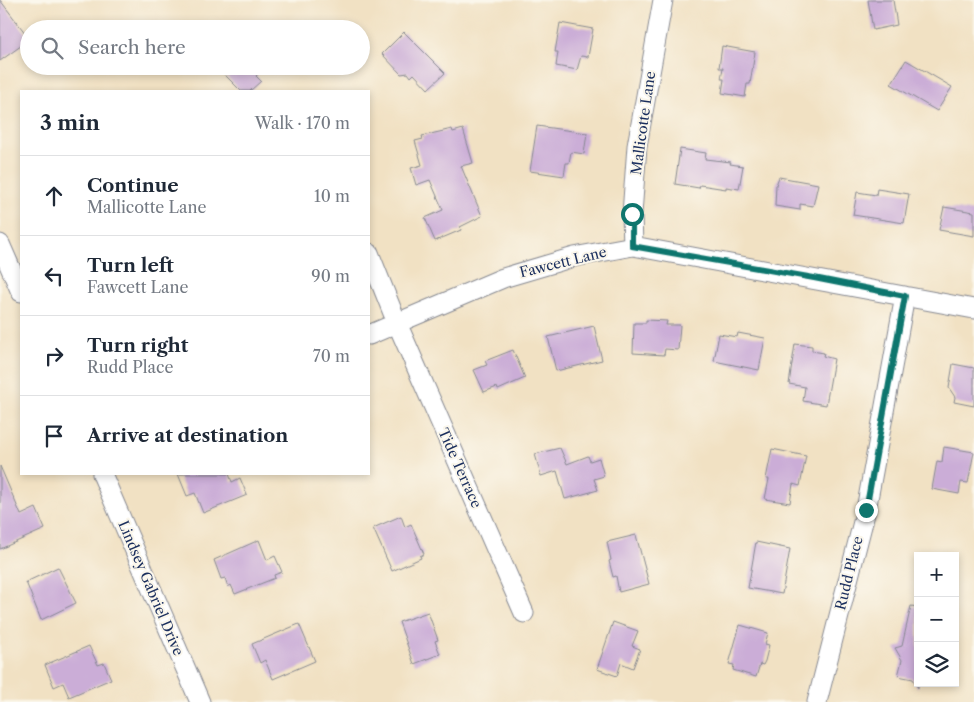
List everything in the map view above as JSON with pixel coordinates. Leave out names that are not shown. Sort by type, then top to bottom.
[{"type":"street","name":"Mallicotte Lane","points":[[632,246],[632,214],[637,146],[663,0]]},
{"type":"street","points":[[0,244],[20,290]]},
{"type":"street","name":"Fawcett Lane","points":[[370,335],[502,278],[574,257],[632,246],[814,278],[974,309]]},
{"type":"street","name":"Tide Terrace","points":[[370,256],[397,323],[524,614]]},
{"type":"street","name":"Rudd Place","points":[[817,702],[866,510],[905,296]]},
{"type":"street","name":"Lindsey Gabriel Drive","points":[[102,475],[200,702]]},
{"type":"building","points":[[0,0],[20,26],[20,47],[0,61]]},
{"type":"building","points":[[868,0],[893,0],[897,25],[873,30]]},
{"type":"building","points":[[560,23],[593,29],[588,57],[581,56],[577,70],[556,66],[558,52],[555,52]]},
{"type":"building","points":[[404,32],[445,73],[428,89],[414,74],[411,77],[408,73],[401,74],[382,54]]},
{"type":"building","points":[[722,46],[755,52],[750,84],[747,84],[745,97],[722,93],[724,79],[721,79],[723,68],[719,68]]},
{"type":"building","points":[[906,60],[952,87],[937,111],[891,84]]},
{"type":"building","points":[[225,75],[257,75],[261,81],[251,90],[240,90]]},
{"type":"building","points":[[537,126],[587,133],[584,154],[571,152],[569,163],[566,163],[564,176],[530,171]]},
{"type":"building","points":[[452,129],[453,132],[463,129],[473,163],[461,166],[482,216],[460,227],[461,230],[435,241],[425,218],[443,210],[430,180],[416,185],[411,168],[422,165],[415,141],[423,139],[422,136]]},
{"type":"building","points":[[680,149],[706,153],[705,159],[731,162],[730,164],[743,166],[739,189],[700,185],[699,188],[675,184]]},
{"type":"building","points":[[779,177],[818,184],[813,206],[800,204],[800,210],[775,206],[776,185]]},
{"type":"building","points":[[877,189],[909,194],[904,223],[853,215],[857,192],[876,195]]},
{"type":"building","points":[[944,207],[974,212],[974,236],[939,230]]},
{"type":"building","points":[[646,320],[667,321],[666,325],[680,325],[678,350],[665,349],[664,355],[633,353],[634,323],[646,323]]},
{"type":"building","points":[[594,326],[602,360],[556,371],[548,337]]},
{"type":"building","points":[[738,333],[765,338],[759,370],[714,361],[719,334],[737,337]]},
{"type":"building","points":[[795,344],[812,346],[812,351],[824,353],[823,356],[834,359],[826,405],[803,401],[805,387],[789,384]]},
{"type":"building","points":[[513,350],[525,378],[498,390],[497,387],[484,392],[474,370],[487,365],[485,361]]},
{"type":"building","points":[[953,364],[974,368],[974,406],[954,402],[955,397],[949,388]]},
{"type":"building","points":[[944,447],[974,452],[968,483],[961,482],[959,494],[932,489],[937,461],[942,462]]},
{"type":"building","points":[[560,448],[567,464],[588,456],[590,461],[599,458],[604,476],[594,479],[598,490],[565,499],[557,471],[541,476],[535,454]]},
{"type":"building","points":[[772,449],[806,456],[800,486],[793,484],[790,503],[765,499],[769,479],[766,479]]},
{"type":"building","points":[[0,466],[21,515],[36,508],[45,529],[0,549]]},
{"type":"building","points":[[178,475],[229,475],[232,482],[240,478],[247,495],[203,513],[195,493],[187,496]]},
{"type":"building","points":[[401,516],[405,527],[411,524],[424,554],[420,556],[421,558],[392,571],[373,528]]},
{"type":"building","points":[[636,535],[649,584],[619,592],[616,576],[613,577],[609,561],[611,560],[607,542]]},
{"type":"building","points":[[259,540],[267,560],[275,556],[282,572],[274,575],[275,578],[235,594],[231,585],[228,587],[225,578],[221,579],[214,560]]},
{"type":"building","points":[[756,542],[790,549],[782,594],[748,588]]},
{"type":"building","points":[[58,567],[76,603],[41,620],[26,582]]},
{"type":"building","points":[[911,606],[914,606],[914,681],[898,676],[902,660],[895,648],[902,646]]},
{"type":"building","points":[[428,612],[438,640],[435,641],[440,654],[414,664],[399,622]]},
{"type":"building","points":[[613,622],[638,631],[632,646],[640,649],[633,668],[621,663],[617,676],[597,669]]},
{"type":"building","points":[[299,624],[315,661],[273,679],[265,660],[260,663],[252,644]]},
{"type":"building","points":[[740,625],[768,633],[765,644],[769,645],[765,661],[763,665],[760,664],[756,677],[733,670],[734,665],[729,664]]},
{"type":"building","points":[[89,646],[98,665],[104,663],[111,679],[69,697],[63,683],[54,687],[45,665]]},
{"type":"route","points":[[632,214],[632,246],[905,296],[866,510]]}]
